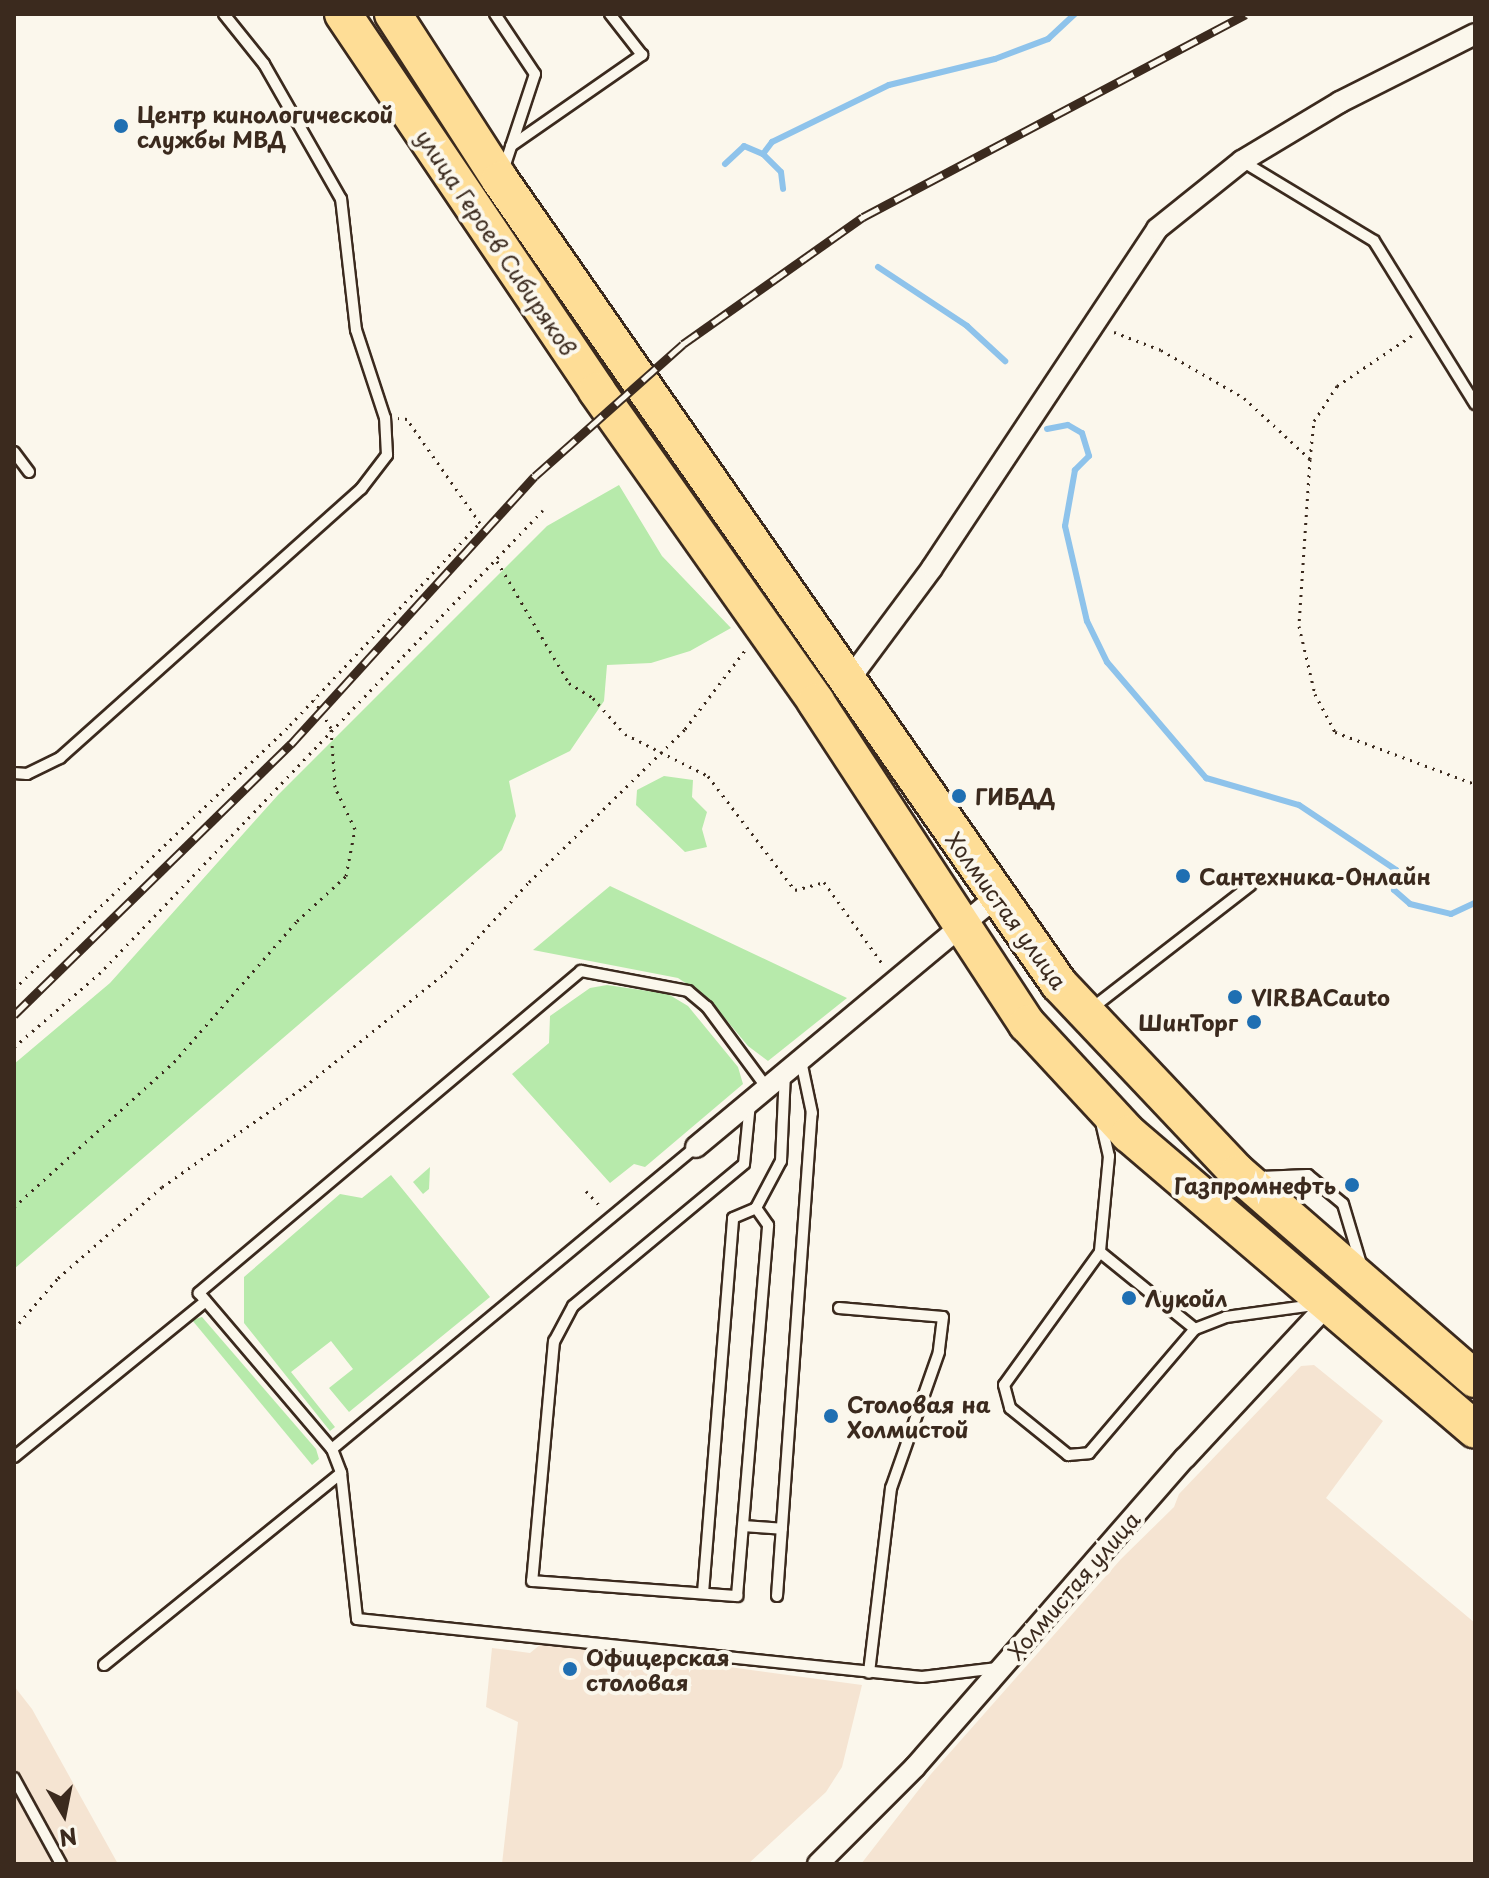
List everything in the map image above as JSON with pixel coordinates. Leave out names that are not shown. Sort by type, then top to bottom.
[{"type":"highway","name":"улица Героев Сибиряков","points":[[343,14],[597,391]]},
{"type":"highway","name":"улица Героев Сибиряков","points":[[393,14],[500,180],[628,365]]},
{"type":"highway","name":"Холмистая улица","points":[[628,365],[996,897],[1085,1013],[1238,1173],[1370,1292],[1475,1379]]},
{"type":"highway","name":"Холмистая улица","points":[[597,391],[764,626],[960,928],[1027,1024],[1129,1134],[1475,1429]]},
{"type":"street","points":[[846,684],[932,568],[1157,229],[1242,161],[1340,102],[1475,34]]},
{"type":"street","points":[[696,1147],[996,897]]},
{"type":"street","name":"Холмистая улица","points":[[818,1864],[915,1767],[999,1668],[1327,1305]]},
{"type":"lane","points":[[14,773],[27,774],[60,758],[361,489],[387,455],[385,418],[356,330],[341,199],[264,64],[224,14]]},
{"type":"lane","points":[[495,14],[535,74],[500,180]]},
{"type":"lane","points":[[511,146],[642,55],[610,14]]},
{"type":"lane","points":[[1242,161],[1374,241],[1475,404]]},
{"type":"lane","points":[[14,452],[29,472]]},
{"type":"lane","points":[[1085,1013],[1251,885]]},
{"type":"lane","points":[[767,1088],[707,1007],[688,991],[581,971],[199,1293],[332,1449],[341,1473],[357,1619],[869,1673],[960,1677],[999,1668]]},
{"type":"lane","points":[[703,1593],[733,1218],[756,1208],[781,1161],[793,1068]]},
{"type":"lane","points":[[777,1596],[812,1113],[793,1068]]},
{"type":"lane","points":[[1095,1097],[1109,1156],[1100,1252],[1004,1385],[1010,1408],[1068,1455],[1089,1453],[1195,1329],[1226,1317],[1327,1305]]},
{"type":"lane","points":[[750,1101],[744,1164],[573,1306],[554,1341],[532,1581],[737,1596],[768,1225],[756,1208]]},
{"type":"lane","points":[[332,1449],[696,1147]]},
{"type":"lane","points":[[1100,1252],[1195,1329]]},
{"type":"lane","points":[[14,1457],[206,1301]]},
{"type":"lane","points":[[839,1308],[943,1317],[939,1352],[891,1488],[869,1673]]},
{"type":"lane","points":[[104,1665],[341,1473]]},
{"type":"lane","points":[[743,1526],[782,1529]]},
{"type":"lane","points":[[14,1778],[61,1864]]},
{"type":"path","points":[[1425,323],[1401,346],[1337,386],[1314,421],[1299,626],[1315,694],[1335,732],[1475,784]]},
{"type":"path","points":[[1092,324],[1161,350],[1244,398],[1310,459]]},
{"type":"path","points":[[14,989],[314,699],[480,523],[407,419],[385,418]]},
{"type":"path","points":[[14,1047],[99,974],[331,728],[543,510]]},
{"type":"path","points":[[496,560],[569,683],[593,698],[625,734],[659,754],[708,776],[795,890],[824,882],[895,982]]},
{"type":"path","points":[[14,1329],[58,1278],[162,1187],[304,1087],[445,973],[659,754],[764,626]]},
{"type":"path","points":[[14,1207],[174,1062],[297,921],[346,876],[355,829],[335,787],[331,728],[314,699]]},
{"type":"shaded area","points":[[1314,1365],[1383,1421],[1326,1498],[1475,1623],[1475,1864],[861,1864],[931,1774],[1121,1559],[1174,1507],[1179,1494],[1301,1366]]},
{"type":"shaded area","points":[[541,1644],[645,1657],[650,1680],[661,1679],[685,1661],[862,1685],[842,1767],[826,1792],[748,1864],[502,1864],[518,1722],[486,1707],[492,1648],[530,1653]]},
{"type":"shaded area","points":[[14,1686],[32,1709],[118,1864],[14,1864]]},
{"type":"green space","points":[[619,485],[662,556],[731,628],[690,651],[651,663],[607,665],[604,701],[570,751],[509,781],[516,816],[502,850],[14,1269],[14,1064],[110,983],[278,795],[547,526]]},
{"type":"green space","points":[[664,776],[693,780],[692,797],[707,812],[702,829],[707,847],[685,852],[636,805],[637,790]]},
{"type":"green space","points":[[610,886],[847,998],[768,1061],[748,1046],[708,998],[678,978],[533,950]]},
{"type":"green space","points":[[607,985],[668,994],[688,1006],[738,1067],[743,1084],[645,1167],[634,1164],[610,1183],[512,1074],[549,1043],[550,1016],[590,988]]},
{"type":"green space","points":[[430,1167],[429,1189],[423,1194],[413,1182]]},
{"type":"green space","points":[[391,1175],[490,1297],[349,1412],[329,1388],[353,1369],[331,1341],[291,1372],[335,1427],[330,1431],[244,1323],[244,1277],[340,1194],[362,1198]]},
{"type":"green space","points":[[202,1317],[316,1449],[319,1459],[312,1465],[192,1320]]},
{"type":"waterway","points":[[763,154],[772,142],[889,85],[995,59],[1048,39],[1075,14]]},
{"type":"waterway","points":[[725,164],[744,146],[763,154],[781,172],[783,189]]},
{"type":"waterway","points":[[878,267],[967,326],[1005,361]]},
{"type":"waterway","points":[[1047,429],[1068,425],[1082,433],[1089,456],[1075,470],[1065,526],[1087,621],[1107,662],[1206,778],[1299,805],[1396,870],[1394,890],[1410,904],[1451,914],[1475,903]]},
{"type":"railway","points":[[14,1015],[291,744],[535,476],[683,344],[863,217],[1246,14]]},
{"type":"place","name":"Центр кинологической службы МВД","points":[[121,126]]},
{"type":"place","name":"ГИБДД","points":[[959,796]]},
{"type":"place","name":"Сантехника-Онлайн","points":[[1183,876]]},
{"type":"place","name":"VIRBACauto","points":[[1235,997]]},
{"type":"place","name":"ШинТорг","points":[[1254,1022]]},
{"type":"place","name":"Газпромнефть","points":[[1352,1185]]},
{"type":"place","name":"Лукойл","points":[[1129,1298]]},
{"type":"place","name":"Столовая на Холмистой","points":[[831,1416]]},
{"type":"place","name":"Офицерская столовая","points":[[570,1669]]}]
